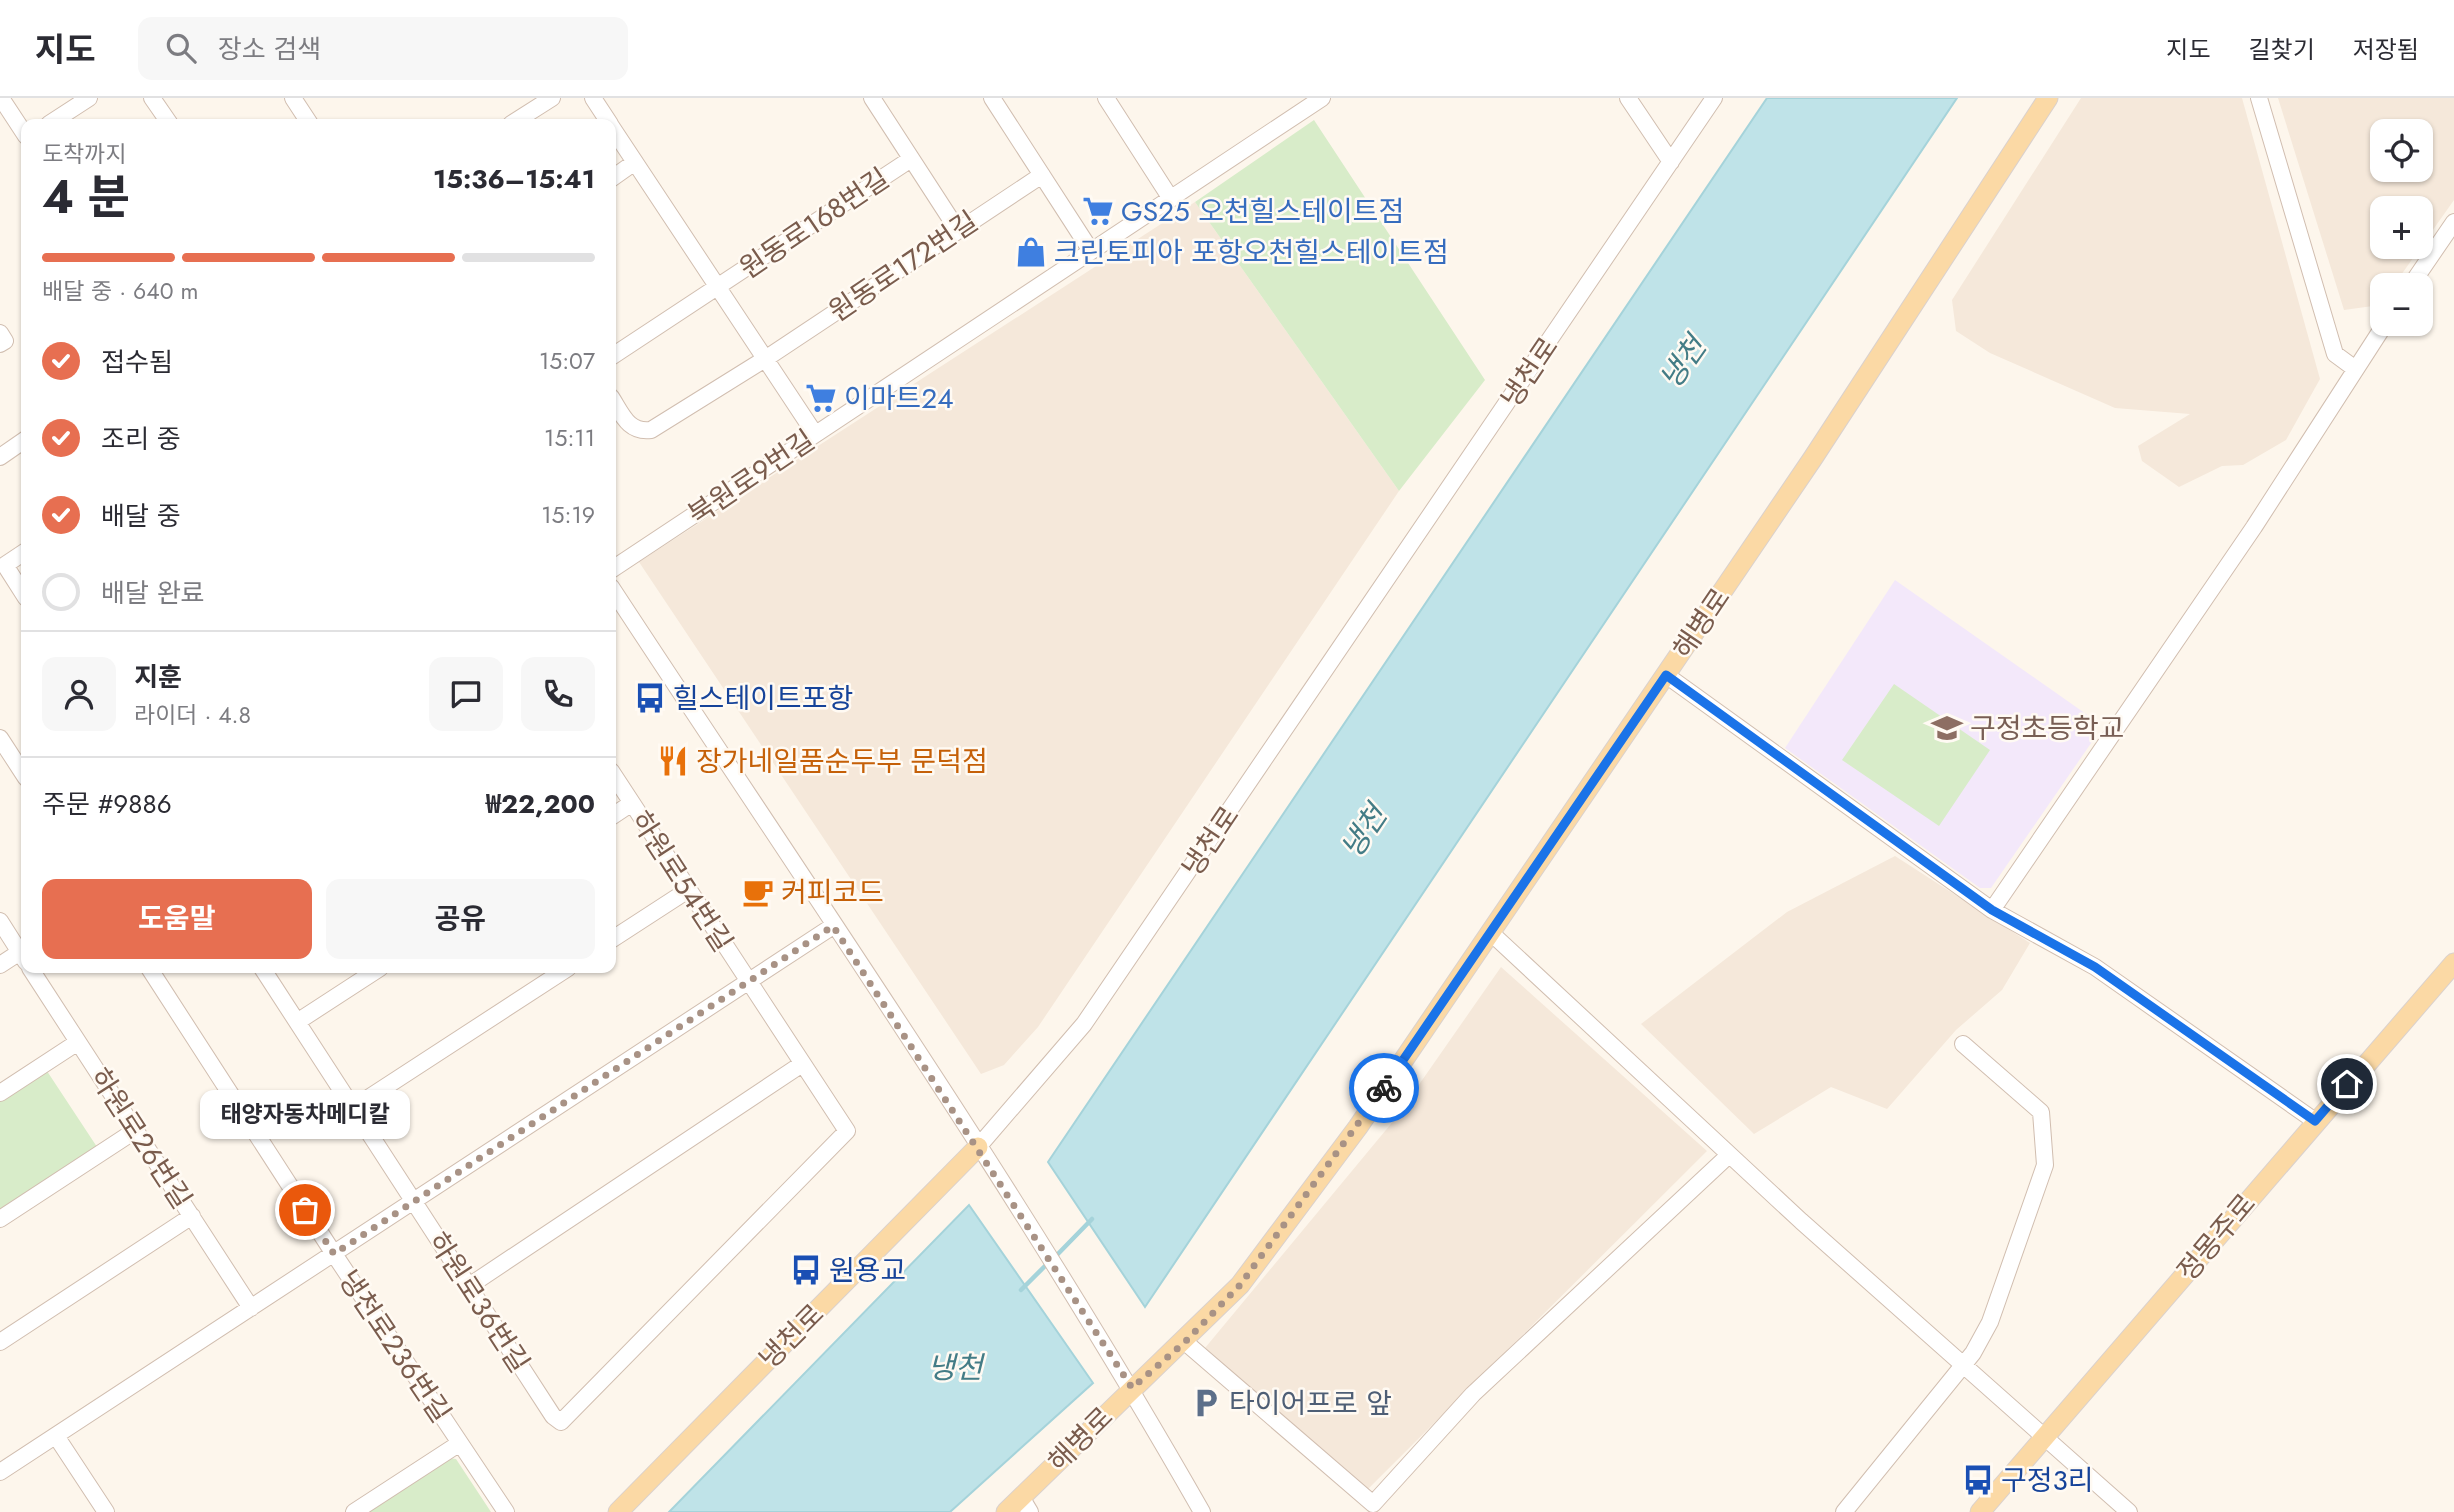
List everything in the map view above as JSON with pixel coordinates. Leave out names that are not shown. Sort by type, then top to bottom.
[{"type":"main road","name":"해병로","points":[[1006,1512],[1026,1505],[1132,1388],[1185,1342],[1240,1285],[1311,1190],[1813,458],[2048,98]]},
{"type":"main road","name":"정몽주로","points":[[1980,1512],[2454,963]]},
{"type":"main road","name":"냉천로","points":[[618,1512],[978,1147]]},
{"type":"street","points":[[1,98],[21,128]]},
{"type":"street","points":[[57,119],[89,98]]},
{"type":"street","points":[[152,98],[167,119]]},
{"type":"street","points":[[293,98],[307,119]]},
{"type":"street","points":[[519,119],[552,98]]},
{"type":"street","points":[[593,98],[606,119]]},
{"type":"street","name":"원동로168번길","points":[[872,98],[957,229]]},
{"type":"street","points":[[992,98],[1091,251]]},
{"type":"street","name":"북원로9번길","points":[[616,567],[1322,98]]},
{"type":"street","points":[[1628,98],[1671,162]]},
{"type":"street","name":"냉천로","points":[[978,1147],[1084,1024],[1714,98]]},
{"type":"street","points":[[2259,98],[2335,354],[2354,368]]},
{"type":"street","points":[[1108,99],[1171,199]]},
{"type":"street","points":[[616,134],[815,434]]},
{"type":"street","name":"원동로168번길","points":[[616,354],[911,159]]},
{"type":"street","points":[[616,175],[635,162]]},
{"type":"street","name":"원동로172번길","points":[[616,405],[631,428],[651,430],[765,359],[1042,175]]},
{"type":"street","points":[[2419,273],[2454,222]]},
{"type":"street","points":[[0,333],[5,341],[0,344]]},
{"type":"street","points":[[1992,910],[2253,527],[2377,336]]},
{"type":"street","points":[[0,457],[21,442]]},
{"type":"street","points":[[21,554],[5,565],[21,590]]},
{"type":"street","points":[[616,595],[995,1173],[1132,1388],[1202,1512]]},
{"type":"street","points":[[1666,675],[1992,910],[2095,967],[2315,1121]]},
{"type":"street","points":[[0,738],[21,770]]},
{"type":"street","name":"하원로54번길","points":[[561,1422],[847,1131],[616,779]]},
{"type":"street","points":[[616,814],[632,803]]},
{"type":"street","points":[[616,937],[688,890]]},
{"type":"street","points":[[0,921],[21,950]]},
{"type":"street","points":[[0,1472],[833,926]]},
{"type":"street","points":[[1490,932],[1730,1155],[2129,1512]]},
{"type":"street","points":[[0,965],[21,955]]},
{"type":"street","name":"하원로26번길","points":[[33,973],[251,1308]]},
{"type":"street","name":"냉천로236번길","points":[[152,973],[334,1254],[506,1512]]},
{"type":"street","name":"하원로36번길","points":[[265,973],[554,1416],[561,1422]]},
{"type":"street","points":[[298,1022],[372,973]]},
{"type":"street","points":[[353,1108],[560,973]]},
{"type":"street","points":[[0,1093],[78,1041]]},
{"type":"street","points":[[1844,1512],[1964,1364],[1990,1322],[2045,1165],[2041,1112],[1963,1044]]},
{"type":"street","points":[[469,1286],[802,1065]]},
{"type":"street","points":[[0,1219],[136,1130]]},
{"type":"street","points":[[1185,1342],[1373,1504],[1473,1394],[1730,1155]]},
{"type":"street","points":[[0,1342],[192,1216]]},
{"type":"street","points":[[56,1436],[106,1512]]},
{"type":"street","points":[[354,1512],[460,1443]]},
{"type":"shaded area","points":[[2081,98],[2242,98],[2320,379],[2286,440],[2243,465],[2222,466],[2179,487],[2142,461],[2138,446],[2190,414],[2115,408],[1990,353],[1956,331],[1952,300]]},
{"type":"shaded area","points":[[2278,98],[2454,98],[2454,200],[2433,230],[2433,196],[2370,196],[2370,259],[2412,259],[2402,273],[2370,273],[2370,306],[2344,310]]},
{"type":"shaded area","points":[[1195,202],[1399,491],[1038,1027],[1004,1065],[981,1074],[639,562]]},
{"type":"shaded area","name":"구정초등학교","points":[[1895,580],[2096,721],[2096,736],[1991,888],[1980,888],[1785,748]]},
{"type":"shaded area","points":[[1895,856],[2030,943],[2002,990],[1956,1030],[1887,1109],[1831,1087],[1754,1134],[1641,1024],[1787,912]]},
{"type":"shaded area","points":[[1501,967],[1707,1151],[1367,1490],[1331,1462],[1205,1348],[1395,1119]]},
{"type":"green space","points":[[1314,120],[1485,380],[1399,491],[1195,202]]},
{"type":"green space","points":[[1894,684],[1990,750],[1939,826],[1842,760]]},
{"type":"green space","points":[[43,1065],[101,1153],[0,1219],[0,1093]]},
{"type":"green space","points":[[449,1458],[456,1459],[491,1512],[365,1512]]},
{"type":"water","points":[[1767,98],[1957,98],[1145,1307],[1048,1162]]},
{"type":"water","name":"냉천","points":[[969,1205],[1093,1383],[950,1512],[669,1512]]},
{"type":"waterway","name":"냉천","points":[[1054,1258],[1092,1219]]},
{"type":"waterway","name":"냉천","points":[[1021,1290],[1047,1264]]},
{"type":"way so far","points":[[305,1210],[334,1254],[833,926],[1132,1388],[1185,1342],[1240,1285],[1384,1088]]},
{"type":"place","name":"GS25 오천힐스테이트점","points":[[1098,211]]},
{"type":"place","name":"크린토피아 포항오천힐스테이트점","points":[[1031,252]]},
{"type":"place","name":"이마트24","points":[[821,398]]},
{"type":"place","name":"힐스테이트포항","points":[[650,698]]},
{"type":"place","name":"구정초등학교","points":[[1947,728]]},
{"type":"place","name":"장가네일품순두부 문덕점","points":[[673,761]]},
{"type":"place","name":"커피코드","points":[[758,892]]},
{"type":"place","name":"태양자동차메디칼","points":[[305,1210]]},
{"type":"place","name":"원용교","points":[[806,1270]]},
{"type":"place","name":"타이어프로 앞","points":[[1206,1403]]},
{"type":"place","name":"구정3리","points":[[1978,1480]]},
{"type":"route","points":[[1384,1088],[1666,675],[1992,910],[2095,967],[2315,1121],[2347,1084]]}]
